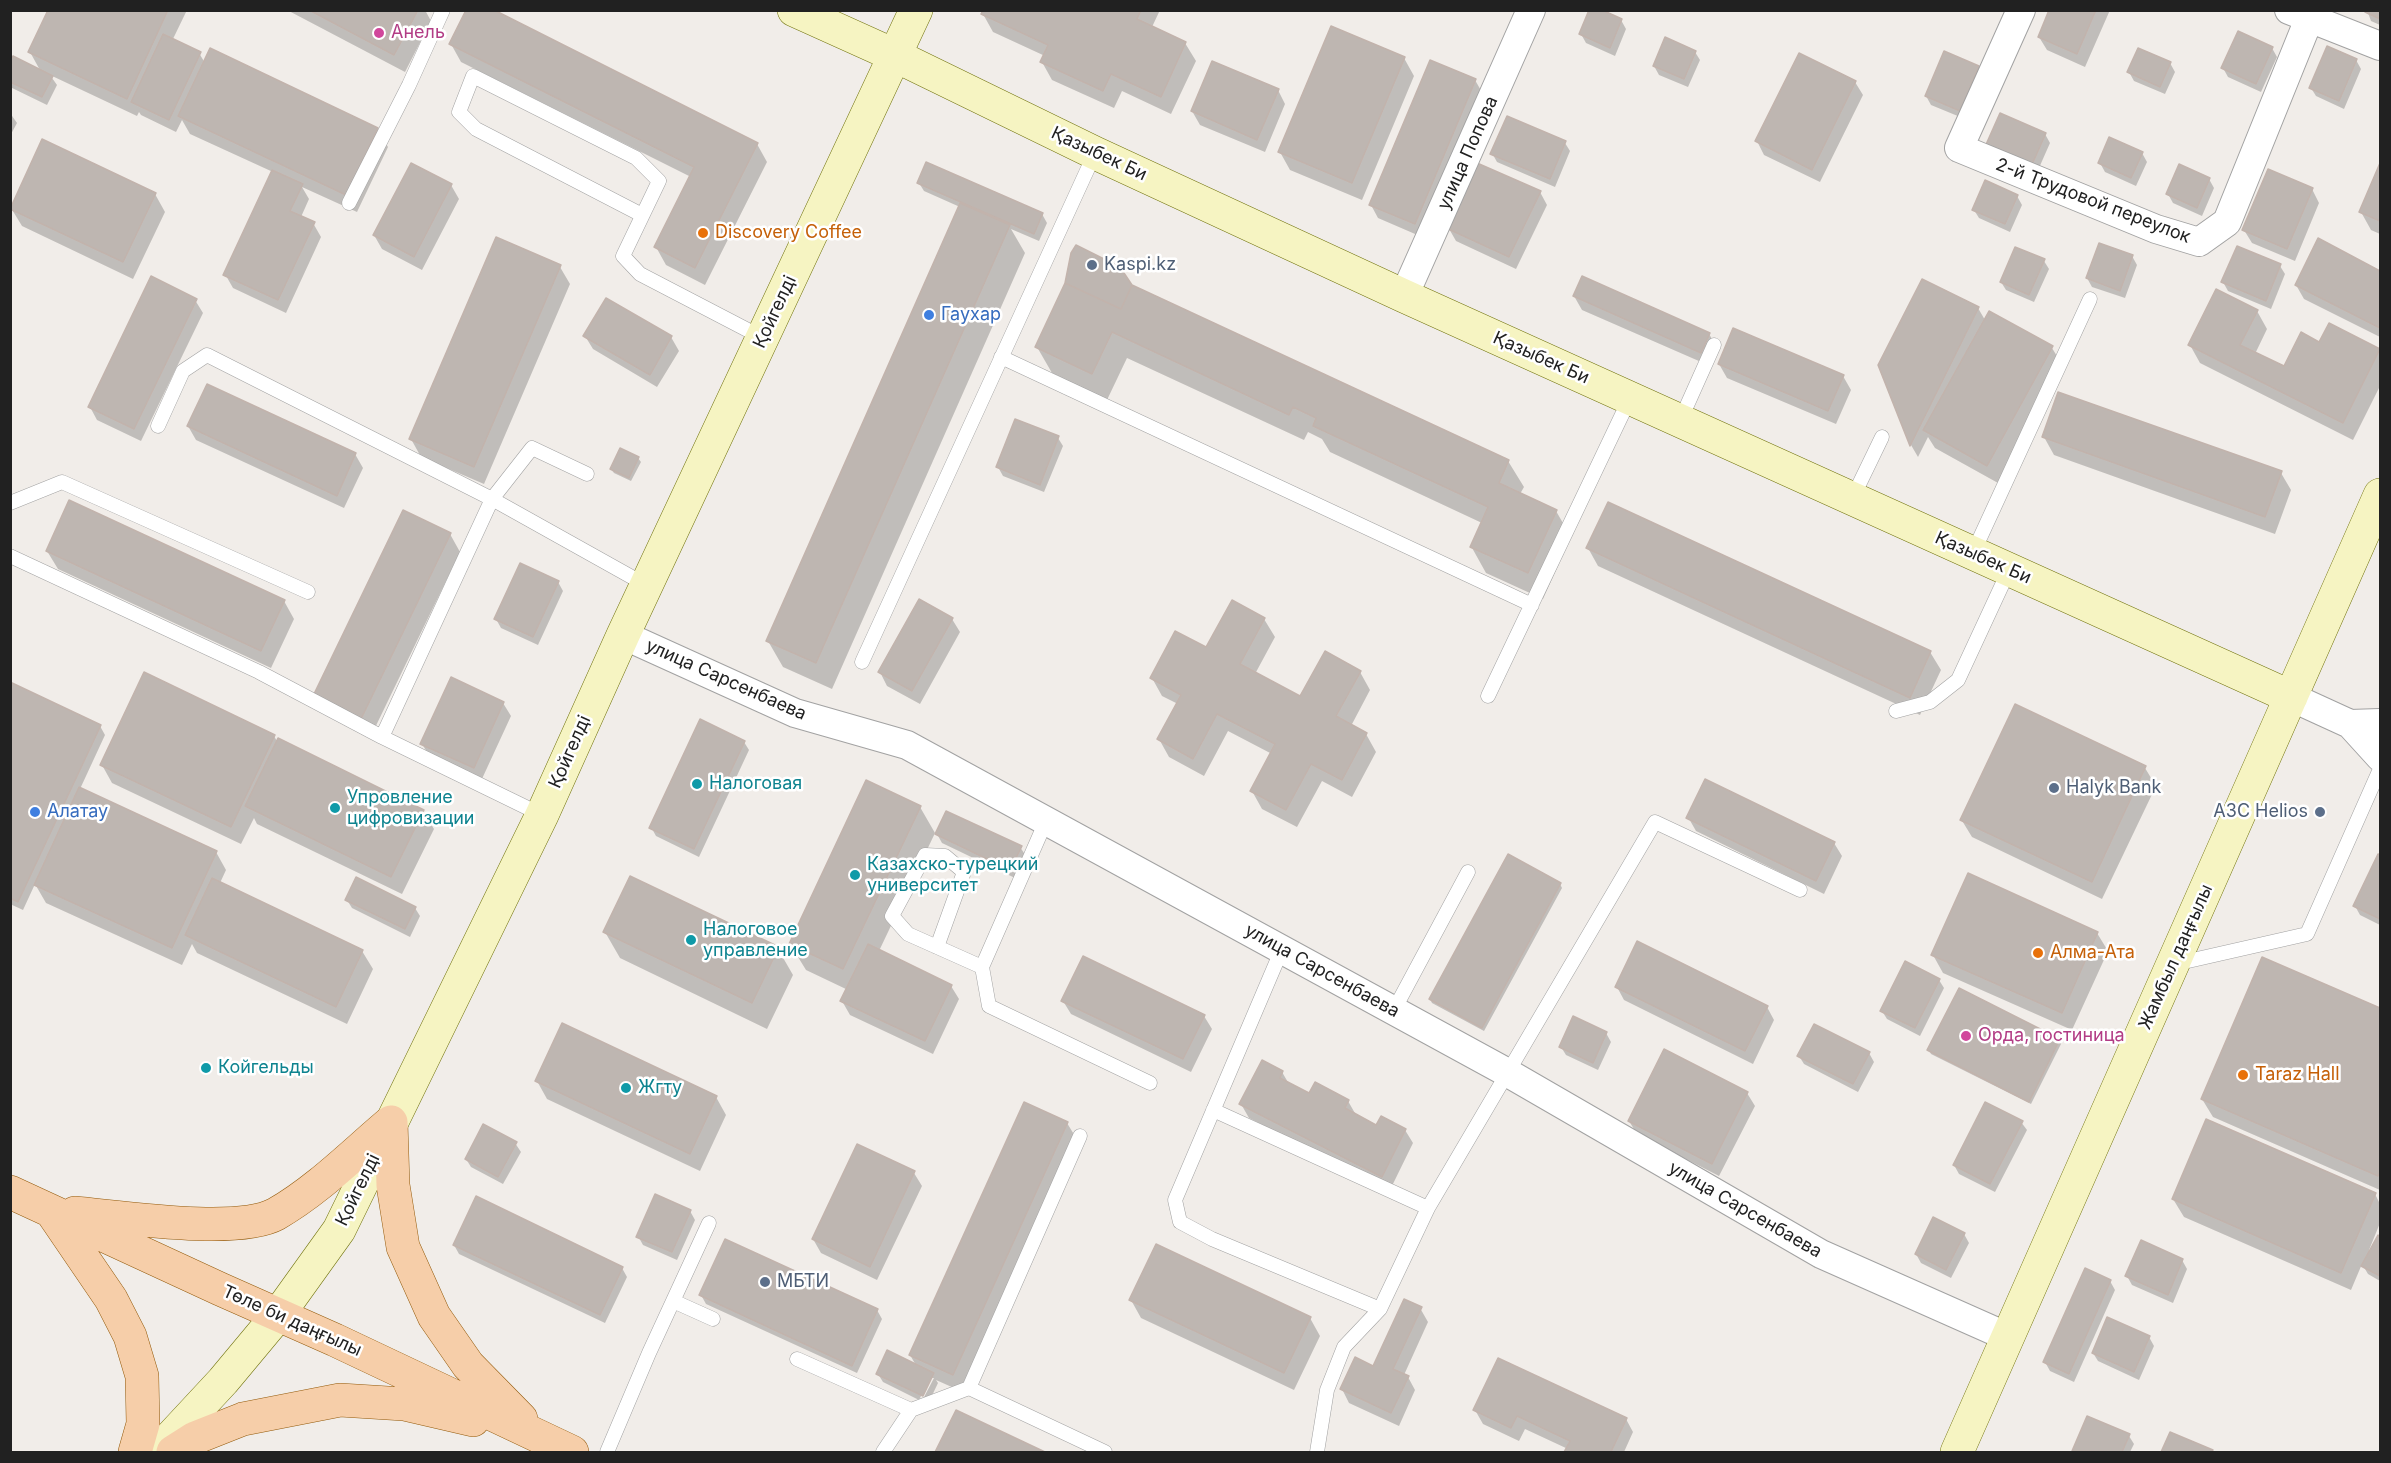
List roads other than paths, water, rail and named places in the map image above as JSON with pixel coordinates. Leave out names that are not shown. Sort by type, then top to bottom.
[{"type":"main road","points":[[50,1210],[177,1223],[246,1221],[274,1215],[313,1187],[391,1122]]},
{"type":"main road","points":[[391,1122],[393,1185],[402,1247],[430,1306],[468,1365],[536,1435]]},
{"type":"main road","name":"Төле би даңғылы","points":[[10,1192],[335,1340],[572,1452]]},
{"type":"main road","points":[[50,1210],[111,1299],[130,1335],[142,1376],[143,1424],[135,1452]]},
{"type":"main road","points":[[173,1452],[195,1438],[243,1419],[340,1400],[404,1404],[536,1435]]},
{"type":"street","name":"Қазыбек Би","points":[[794,10],[1404,296],[2291,697]]},
{"type":"street","name":"Қойгелді","points":[[157,1452],[223,1382],[278,1315],[339,1230],[542,815],[646,585],[916,10]]},
{"type":"street","name":"улица Попова","points":[[1404,296],[1531,10]]},
{"type":"street","name":"2-й Трудовой переулок","points":[[2021,10],[1959,148],[2156,229],[2199,242],[2227,222],[2299,15],[2380,46]]},
{"type":"street","name":"Жамбыл даңғылы","points":[[1957,1452],[2380,495]]},
{"type":"street","name":"улица Сарсенбаева","points":[[623,635],[795,713],[907,745],[1508,1073],[1821,1254],[2008,1337]]},
{"type":"street","points":[[2291,697],[2350,724],[2380,758]]},
{"type":"street","points":[[2350,724],[2380,723]]},
{"type":"lane","points":[[349,203],[409,85],[443,10]]},
{"type":"lane","points":[[642,215],[476,129],[459,112],[472,76],[636,158],[659,181],[623,256],[640,274],[763,338]]},
{"type":"lane","points":[[862,662],[1095,153]]},
{"type":"lane","points":[[1972,553],[2090,299]]},
{"type":"lane","points":[[1680,421],[1714,345]]},
{"type":"lane","points":[[158,426],[183,371],[207,355],[492,499],[646,585]]},
{"type":"lane","points":[[1001,357],[1532,605]]},
{"type":"lane","points":[[1488,696],[1630,398]]},
{"type":"lane","points":[[1852,498],[1882,437]]},
{"type":"lane","points":[[382,738],[492,499],[532,448],[587,474]]},
{"type":"lane","points":[[10,503],[62,482],[308,592]]},
{"type":"lane","points":[[10,556],[259,672],[382,738],[542,815]]},
{"type":"lane","points":[[1896,711],[1930,702],[1958,680],[2009,570]]},
{"type":"lane","points":[[2173,965],[2307,934],[2380,769]]},
{"type":"lane","points":[[1046,821],[982,968],[989,1006],[1150,1083]]},
{"type":"lane","points":[[1317,1452],[1327,1390],[1344,1347],[1380,1309],[1428,1208],[1655,822],[1800,890]]},
{"type":"lane","points":[[937,947],[964,872],[945,856],[925,855],[892,916],[908,934],[982,968]]},
{"type":"lane","points":[[1394,1010],[1468,872]]},
{"type":"lane","points":[[1282,950],[1174,1200],[1180,1222],[1212,1239],[1380,1309]]},
{"type":"lane","points":[[1213,1110],[1428,1208]]},
{"type":"lane","points":[[969,1388],[1080,1136]]},
{"type":"lane","points":[[607,1452],[709,1223]]},
{"type":"lane","points":[[674,1301],[713,1319]]},
{"type":"lane","points":[[797,1359],[910,1410]]},
{"type":"lane","points":[[883,1452],[910,1410],[969,1388],[1105,1452]]},
{"type":"place","name":"Анель","points":[[379,33]]},
{"type":"place","name":"Discovery Coffee","points":[[703,233]]},
{"type":"place","name":"Kaspi.kz","points":[[1092,265]]},
{"type":"place","name":"Гаухар","points":[[929,315]]},
{"type":"place","name":"Налоговая","points":[[697,784]]},
{"type":"place","name":"Halyk Bank","points":[[2054,788]]},
{"type":"place","name":"Упровление цифровизации","points":[[335,808]]},
{"type":"place","name":"Алатау","points":[[35,812]]},
{"type":"place","name":"АЗС Helios","points":[[2320,812]]},
{"type":"place","name":"Казахско-турецкий университет","points":[[855,875]]},
{"type":"place","name":"Налоговое управление","points":[[691,940]]},
{"type":"place","name":"Алма-Ата","points":[[2038,953]]},
{"type":"place","name":"Орда, гостиница","points":[[1966,1036]]},
{"type":"place","name":"Койгельды","points":[[206,1068]]},
{"type":"place","name":"Taraz Hall","points":[[2243,1075]]},
{"type":"place","name":"Жгту","points":[[626,1088]]},
{"type":"place","name":"МБТИ","points":[[765,1282]]}]
